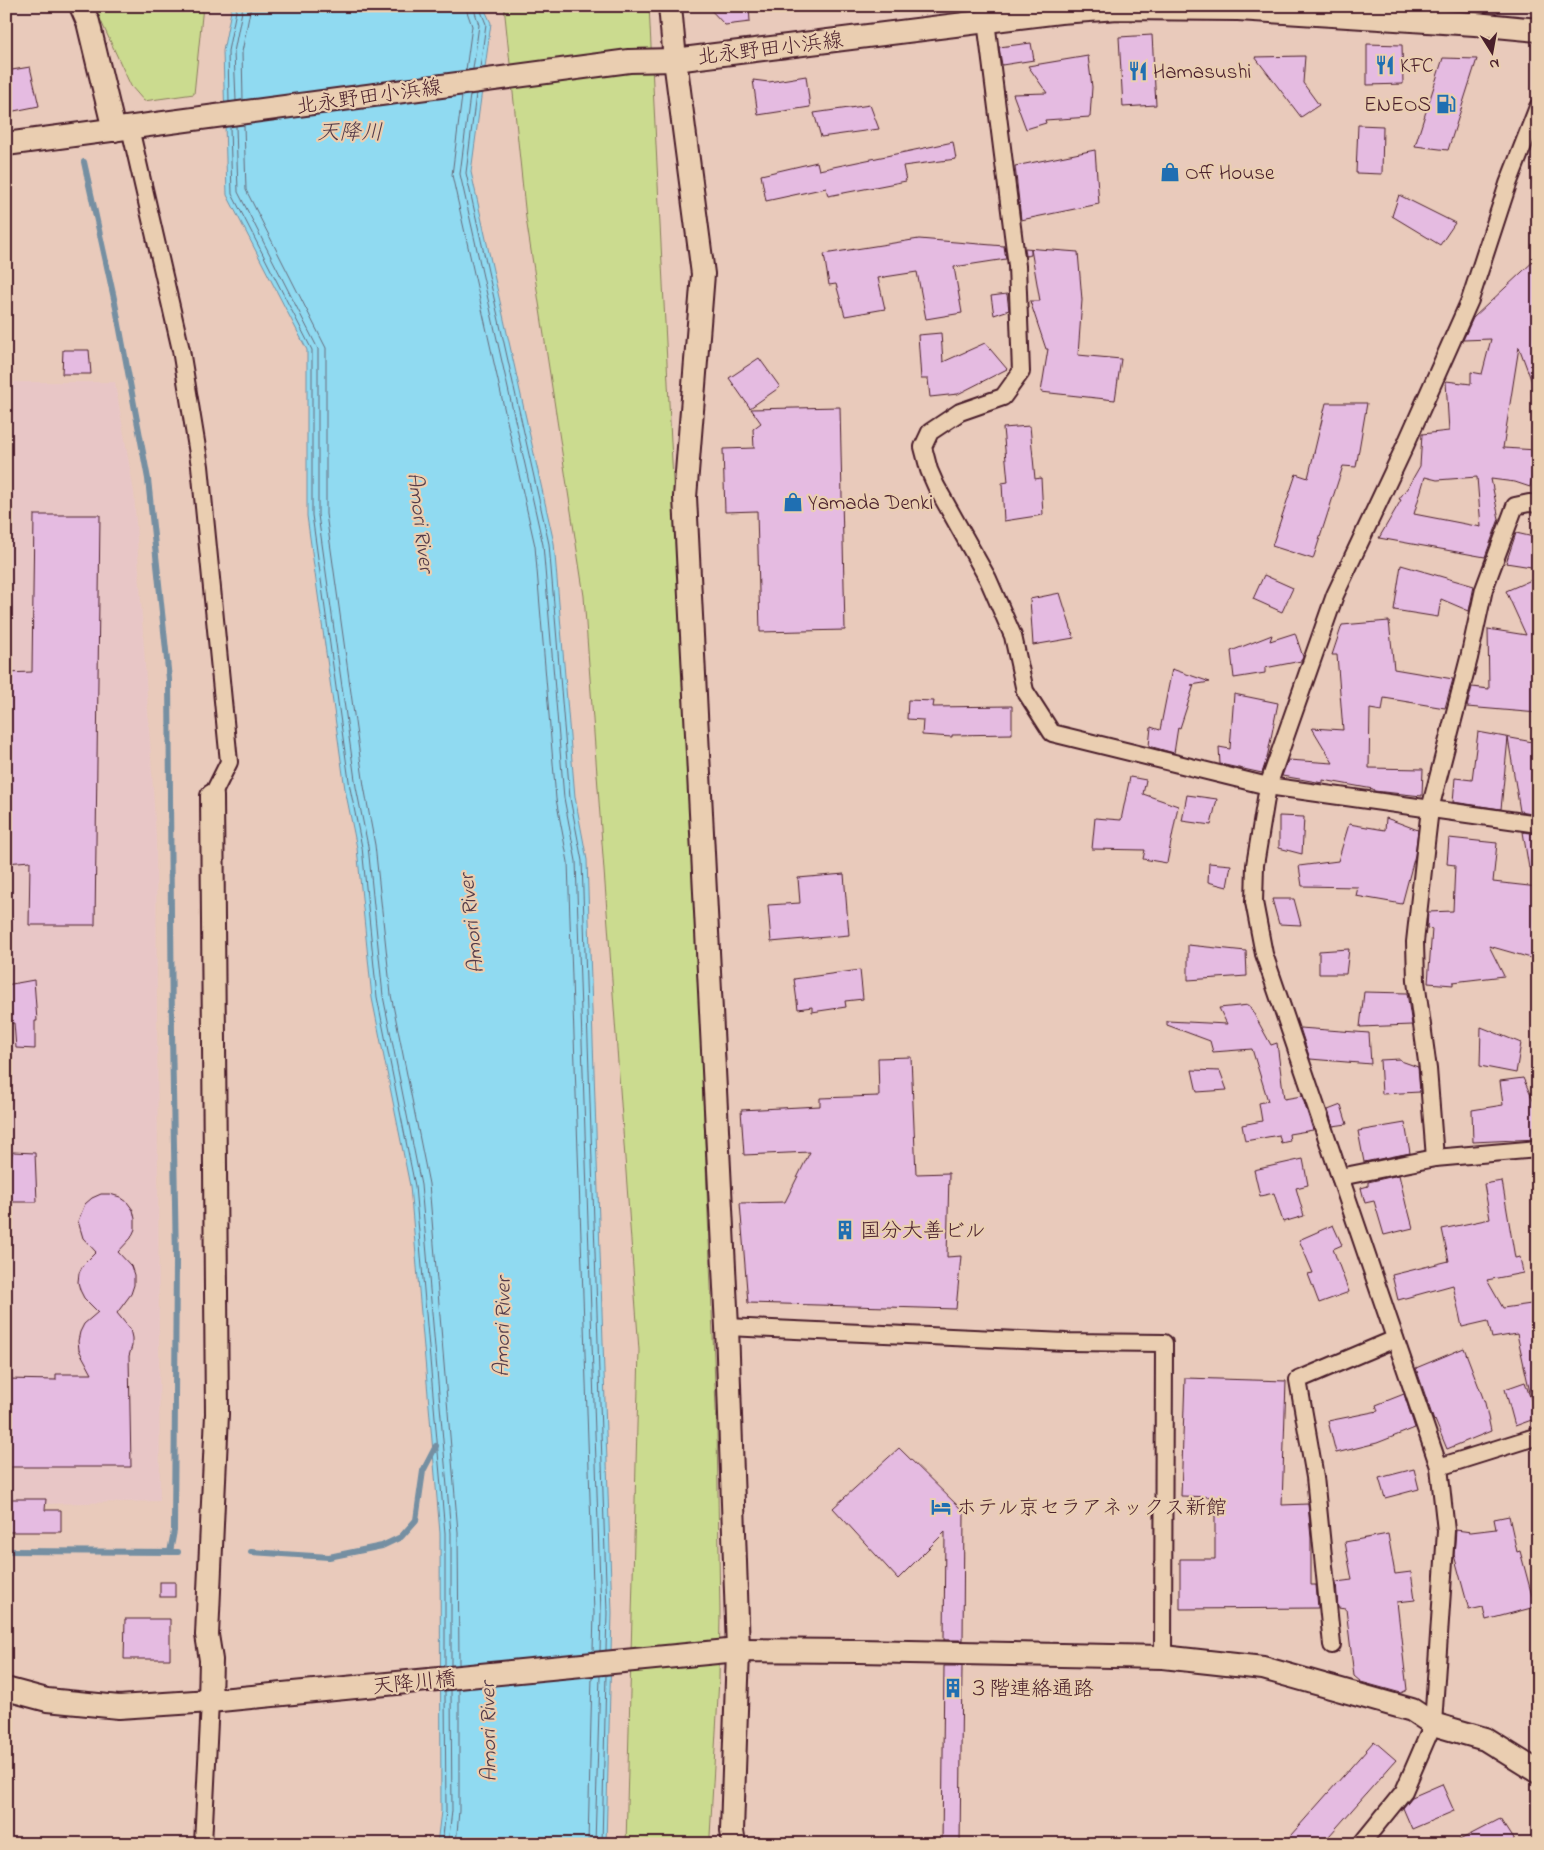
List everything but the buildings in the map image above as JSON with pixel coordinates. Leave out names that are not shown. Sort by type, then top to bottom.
[{"type":"street","points":[[81,6],[88,22],[122,129],[181,350],[200,466],[229,762],[212,796],[217,1414],[207,1634],[211,1660],[203,1844]]},
{"type":"street","points":[[670,6],[675,60],[703,274],[684,497],[727,1327],[738,1650],[732,1831],[734,1844]]},
{"type":"street","name":"北永野田小浜線","points":[[6,144],[629,61],[675,60],[986,21],[1060,9],[1119,7],[1238,9],[1475,24],[1538,30]]},
{"type":"street","points":[[986,21],[1016,266],[1021,372],[1003,397],[960,412],[930,432],[923,446],[929,470],[936,486],[988,579],[1013,636],[1025,691],[1052,733],[1268,786],[1538,824]]},
{"type":"street","points":[[1361,1844],[1404,1790],[1433,1724],[1446,1530],[1439,1467],[1264,954],[1254,902],[1255,865],[1268,786],[1335,595],[1406,446],[1470,300],[1508,184],[1538,107]]},
{"type":"street","points":[[1435,1158],[1428,1069],[1416,982],[1415,942],[1430,809],[1469,658],[1484,589],[1514,506],[1529,503],[1538,504]]},
{"type":"street","points":[[1340,1177],[1435,1158],[1538,1149]]},
{"type":"street","points":[[727,1327],[1066,1342],[1164,1343],[1163,1657]]},
{"type":"street","points":[[1332,1646],[1315,1477],[1298,1380],[1395,1339]]},
{"type":"street","points":[[1439,1467],[1538,1436]]},
{"type":"street","name":"天降川橋","points":[[6,1689],[47,1700],[119,1707],[210,1701],[738,1650],[1163,1657],[1263,1668],[1412,1710],[1433,1724],[1485,1739],[1538,1772]]},
{"type":"shaded area","points":[[6,382],[115,382],[134,492],[156,836],[160,1501],[6,1505]]},
{"type":"green space","points":[[94,6],[203,6],[194,94],[144,101],[131,86]]},
{"type":"green space","points":[[504,6],[649,6],[699,997],[717,1432],[720,1613],[719,1679],[710,1836],[713,1844],[626,1844],[639,1350],[584,596],[526,218]]},
{"type":"water","name":"天降川","points":[[232,6],[483,6],[491,23],[471,172],[554,543],[575,797],[587,860],[612,1613],[606,1844],[437,1844],[441,1811],[440,1533],[410,1186],[372,998],[357,848],[345,789],[307,516],[307,350],[227,195],[223,51]]},
{"type":"waterway","points":[[84,162],[115,303],[148,479],[169,679],[176,1261],[174,1531],[170,1552]]},
{"type":"waterway","points":[[251,1552],[329,1557],[382,1546],[401,1537],[416,1520],[423,1471],[436,1446]]},
{"type":"waterway","points":[[6,1551],[178,1552]]},
{"type":"place","name":"KFC","points":[[1385,65]]},
{"type":"place","name":"Hamasushi","points":[[1138,71]]},
{"type":"place","name":"ENEOS","points":[[1446,104]]},
{"type":"place","name":"Off House","points":[[1170,172]]},
{"type":"place","name":"Yamada Denki","points":[[793,502]]},
{"type":"place","name":"国分大善ビル","points":[[845,1230]]},
{"type":"place","name":"ホテル京セラアネックス新館","points":[[941,1507]]},
{"type":"place","name":"３階連絡通路","points":[[953,1688]]},
{"type":"water label","name":"Amori River","points":[[422,522]]},
{"type":"water label","name":"Amori River","points":[[470,924]]},
{"type":"water label","name":"Amori River","points":[[501,1327]]},
{"type":"water label","name":"Amori River","points":[[487,1732]]}]
